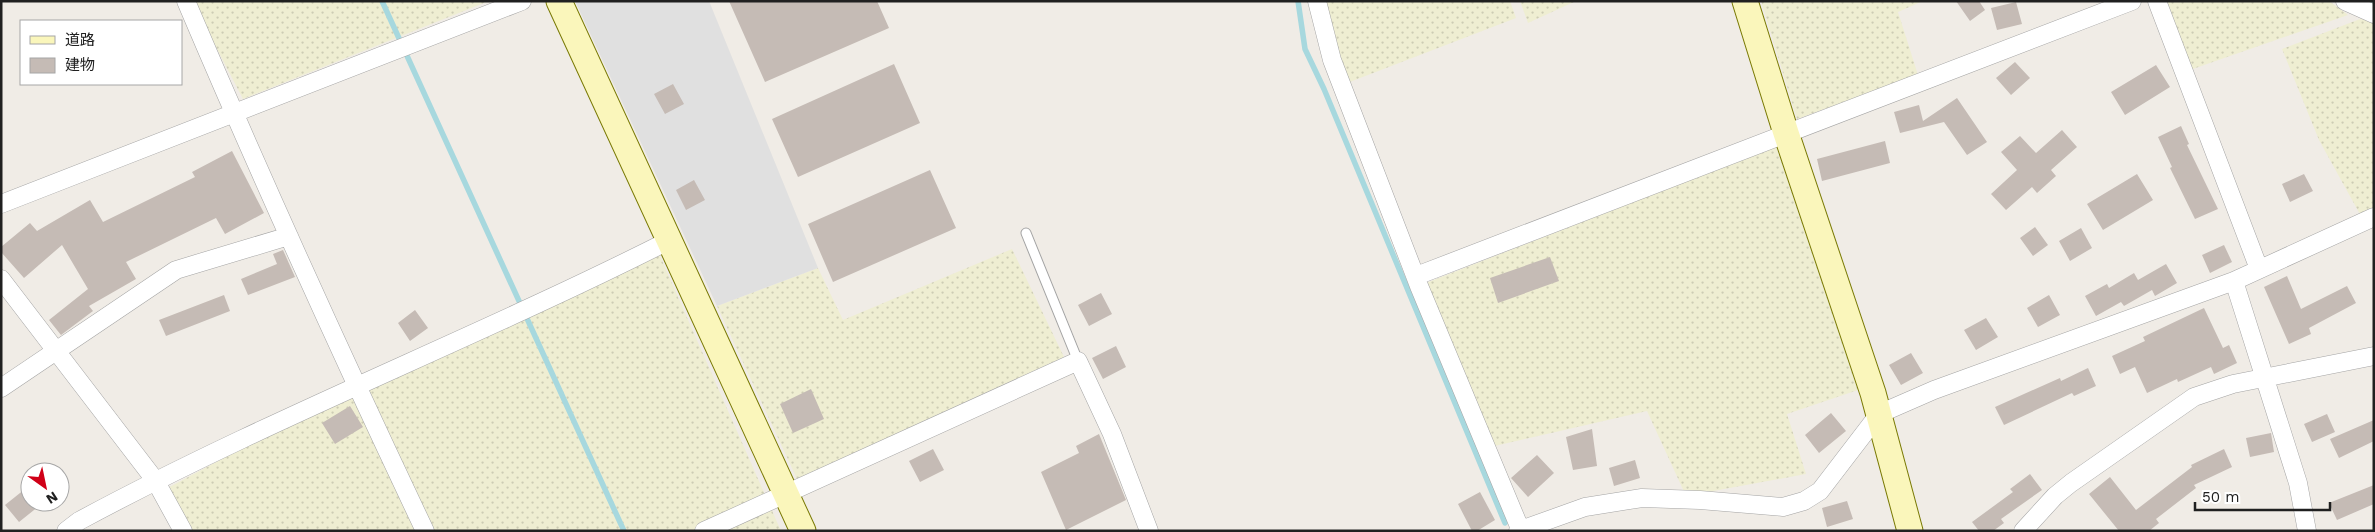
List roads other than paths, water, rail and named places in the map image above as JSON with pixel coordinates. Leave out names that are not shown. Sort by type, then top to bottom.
[{"type":"street","points":[[186,1],[234,114],[357,387],[426,531]]},
{"type":"street","points":[[1,204],[522,1]]},
{"type":"street","points":[[559,1],[803,531]]},
{"type":"street","points":[[1317,1],[1332,60],[1416,276],[1520,530],[1585,507],[1642,498],[1700,500],[1783,507],[1804,501],[1820,491],[1862,439],[1879,414],[1950,384],[2234,281],[2374,216]]},
{"type":"street","points":[[1745,1],[1786,134],[1879,414],[1910,531]]},
{"type":"street","points":[[1416,276],[2132,1]]},
{"type":"street","points":[[2157,1],[2259,269]]},
{"type":"street","points":[[2345,1],[2374,14]]},
{"type":"street","points":[[1,388],[176,270],[289,236]]},
{"type":"street","points":[[66,531],[79,521],[156,480],[525,311],[668,241]]},
{"type":"street","points":[[1,278],[156,480],[183,531]]},
{"type":"street","points":[[2234,281],[2298,483],[2307,531]]},
{"type":"street","points":[[2023,531],[2055,496],[2066,487],[2194,397],[2233,384],[2374,356]]},
{"type":"street","points":[[704,531],[1078,361],[1112,434],[1149,531]]},
{"type":"lane","points":[[1026,233],[1078,361]]},
{"type":"waterway","points":[[382,1],[624,531]]},
{"type":"waterway","points":[[1298,1],[1305,49],[1324,89],[1505,523]]},
{"type":"waterway","points":[[2369,1],[2374,3]]}]
